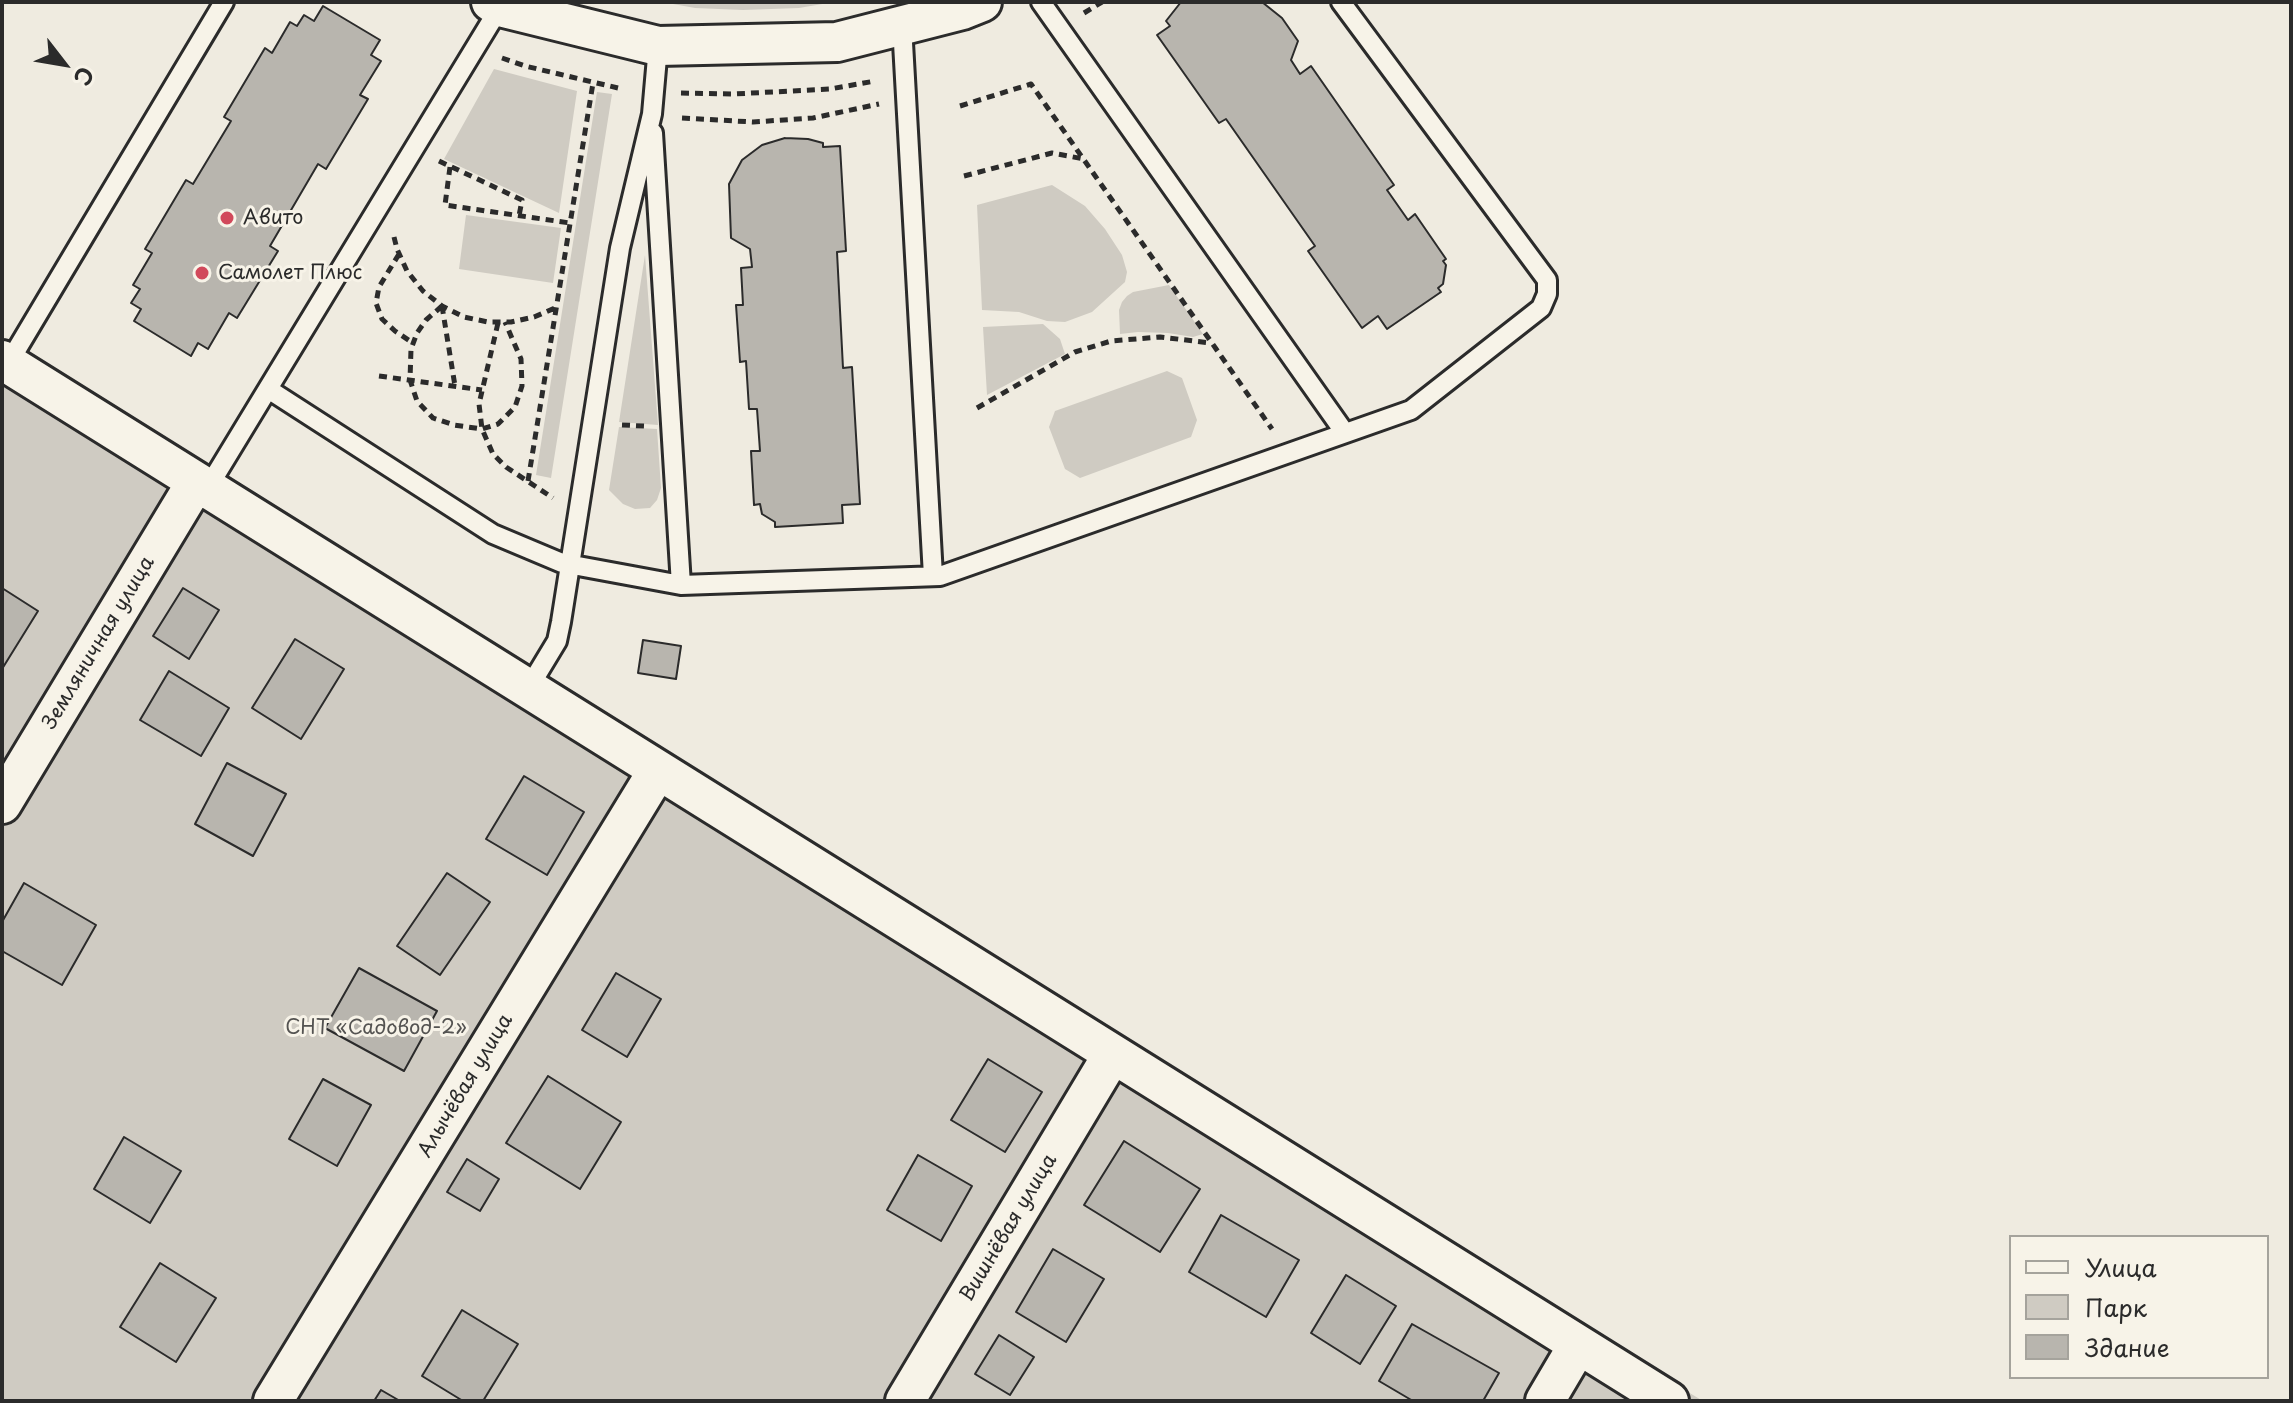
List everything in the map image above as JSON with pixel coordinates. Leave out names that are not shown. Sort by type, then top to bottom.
[{"type":"street","points":[[495,4],[658,46],[837,42],[982,2]]},
{"type":"street","points":[[5,362],[1669,1401]]},
{"type":"street","name":"Земляничная улица","points":[[2,804],[202,486]]},
{"type":"street","name":"Алычёвая улица","points":[[273,1401],[658,770]]},
{"type":"street","name":"Вишнёвая улица","points":[[905,1401],[1112,1055]]},
{"type":"street","points":[[1545,1401],[1578,1345]]},
{"type":"lane","points":[[5,362],[224,2]]},
{"type":"lane","points":[[1041,2],[1345,433]]},
{"type":"lane","points":[[268,389],[493,534],[562,563],[681,585],[940,576],[1411,410],[1541,308],[1547,294],[1547,280],[1341,2]]},
{"type":"lane","points":[[202,486],[268,389],[475,48],[495,4]]},
{"type":"lane","points":[[902,25],[933,576]]},
{"type":"lane","points":[[528,689],[557,641],[620,248],[652,114],[658,46]]},
{"type":"lane","points":[[652,114],[681,585]]},
{"type":"path","points":[[1080,15],[1102,2]]},
{"type":"path","points":[[475,48],[525,66],[618,88]]},
{"type":"path","points":[[682,118],[753,122],[813,118],[879,104],[873,70]]},
{"type":"path","points":[[681,93],[830,89],[875,81]]},
{"type":"path","points":[[528,481],[593,83]]},
{"type":"path","points":[[960,106],[1031,84],[1273,429]]},
{"type":"path","points":[[964,176],[1052,153],[1084,159]]},
{"type":"path","points":[[432,158],[522,200],[519,216]]},
{"type":"path","points":[[450,167],[445,205],[570,223]]},
{"type":"path","points":[[392,225],[407,271],[423,291],[442,306],[464,317],[502,322],[534,317],[556,307]]},
{"type":"path","points":[[399,254],[379,287],[376,303],[382,319],[413,343]]},
{"type":"path","points":[[442,306],[417,333],[411,349],[410,380],[417,401],[433,418],[454,425],[482,429],[498,424],[515,407],[522,386],[521,359],[502,322]]},
{"type":"path","points":[[442,306],[455,386]]},
{"type":"path","points":[[502,322],[479,404],[482,429],[493,454],[506,467],[554,498]]},
{"type":"path","points":[[977,408],[1075,352],[1111,341],[1160,337],[1212,343]]},
{"type":"path","points":[[379,376],[482,390]]},
{"type":"path","points":[[592,424],[672,428]]},
{"type":"green space","points":[[662,2],[834,2],[799,8],[743,10],[695,8]]},
{"type":"green space","points":[[494,69],[577,91],[559,213],[444,159]]},
{"type":"green space","points":[[597,92],[612,94],[551,478],[536,475]]},
{"type":"green space","points":[[1052,185],[1085,206],[1105,229],[1122,255],[1127,272],[1125,282],[1092,312],[1065,322],[1047,321],[1019,312],[982,310],[977,205]]},
{"type":"green space","points":[[466,215],[561,228],[553,283],[459,269]]},
{"type":"green space","points":[[645,255],[658,425],[619,422]]},
{"type":"green space","points":[[1169,285],[1203,334],[1193,337],[1168,333],[1120,334],[1119,310],[1127,296]]},
{"type":"green space","points":[[1043,324],[1060,339],[1065,354],[987,395],[983,327]]},
{"type":"green space","name":"СНТ «Садовод-2»","points":[[2,352],[1076,1025],[1703,1401],[2,1401]]},
{"type":"green space","points":[[1167,371],[1182,378],[1197,420],[1191,437],[1080,478],[1065,469],[1049,427],[1055,411]]},
{"type":"green space","points":[[619,427],[657,429],[661,488],[650,508],[635,509],[623,504],[609,490]]},
{"type":"building","points":[[1181,2],[1262,2],[1282,18],[1298,41],[1291,60],[1300,74],[1311,66],[1394,185],[1387,190],[1408,220],[1415,214],[1446,259],[1443,261],[1446,265],[1443,284],[1438,288],[1441,292],[1387,329],[1378,316],[1362,328],[1308,251],[1315,246],[1226,119],[1219,123],[1157,35],[1170,26],[1166,21]]},
{"type":"building","points":[[323,6],[380,40],[371,55],[381,61],[360,95],[368,99],[326,169],[318,164],[270,246],[278,251],[237,318],[229,313],[208,349],[198,343],[191,356],[134,321],[141,309],[131,303],[140,289],[133,285],[152,253],[145,249],[186,180],[193,184],[231,121],[224,117],[265,48],[272,53],[290,22],[297,26],[304,15],[314,21]]},
{"type":"building","points":[[785,138],[808,139],[823,143],[823,147],[840,146],[846,251],[837,252],[843,368],[852,367],[860,504],[842,505],[843,523],[775,527],[775,522],[762,514],[760,504],[754,505],[751,451],[760,451],[757,409],[749,409],[746,361],[740,362],[736,305],[743,305],[741,268],[752,267],[750,249],[731,238],[729,184],[742,160],[762,145]]},
{"type":"building","points":[[2,588],[38,611],[2,669]]},
{"type":"building","points":[[183,588],[219,610],[189,659],[153,636]]},
{"type":"building","points":[[295,639],[344,669],[301,739],[252,708]]},
{"type":"building","points":[[643,640],[681,646],[676,679],[638,673]]},
{"type":"building","points":[[169,671],[229,708],[201,756],[140,720]]},
{"type":"building","points":[[227,763],[286,794],[253,856],[195,824]]},
{"type":"building","points":[[524,776],[584,812],[547,875],[486,839]]},
{"type":"building","points":[[447,873],[490,902],[440,975],[397,946]]},
{"type":"building","points":[[24,883],[96,925],[62,985],[2,951],[2,922]]},
{"type":"building","points":[[359,968],[437,1011],[404,1071],[325,1028]]},
{"type":"building","points":[[616,973],[661,999],[627,1057],[582,1030]]},
{"type":"building","points":[[988,1059],[1042,1092],[1005,1152],[951,1120]]},
{"type":"building","points":[[548,1076],[621,1122],[580,1189],[506,1143]]},
{"type":"building","points":[[323,1079],[371,1105],[337,1166],[289,1139]]},
{"type":"building","points":[[124,1137],[181,1171],[150,1223],[94,1189]]},
{"type":"building","points":[[1124,1141],[1200,1189],[1160,1252],[1084,1205]]},
{"type":"building","points":[[918,1155],[972,1186],[941,1241],[887,1210]]},
{"type":"building","points":[[467,1159],[499,1179],[480,1211],[447,1192]]},
{"type":"building","points":[[1221,1215],[1299,1260],[1266,1317],[1189,1272]]},
{"type":"building","points":[[1053,1249],[1104,1279],[1066,1342],[1016,1312]]},
{"type":"building","points":[[160,1263],[216,1298],[176,1362],[120,1327]]},
{"type":"building","points":[[1346,1275],[1396,1306],[1360,1364],[1311,1333]]},
{"type":"building","points":[[462,1310],[518,1344],[483,1401],[463,1401],[422,1376]]},
{"type":"building","points":[[1412,1324],[1499,1373],[1483,1401],[1413,1401],[1379,1381]]},
{"type":"building","points":[[999,1335],[1034,1357],[1010,1395],[975,1374]]},
{"type":"building","points":[[381,1390],[400,1401],[374,1401]]},
{"type":"place","name":"Авито","points":[[227,218]]},
{"type":"place","name":"Самолет Плюс","points":[[202,273]]}]
